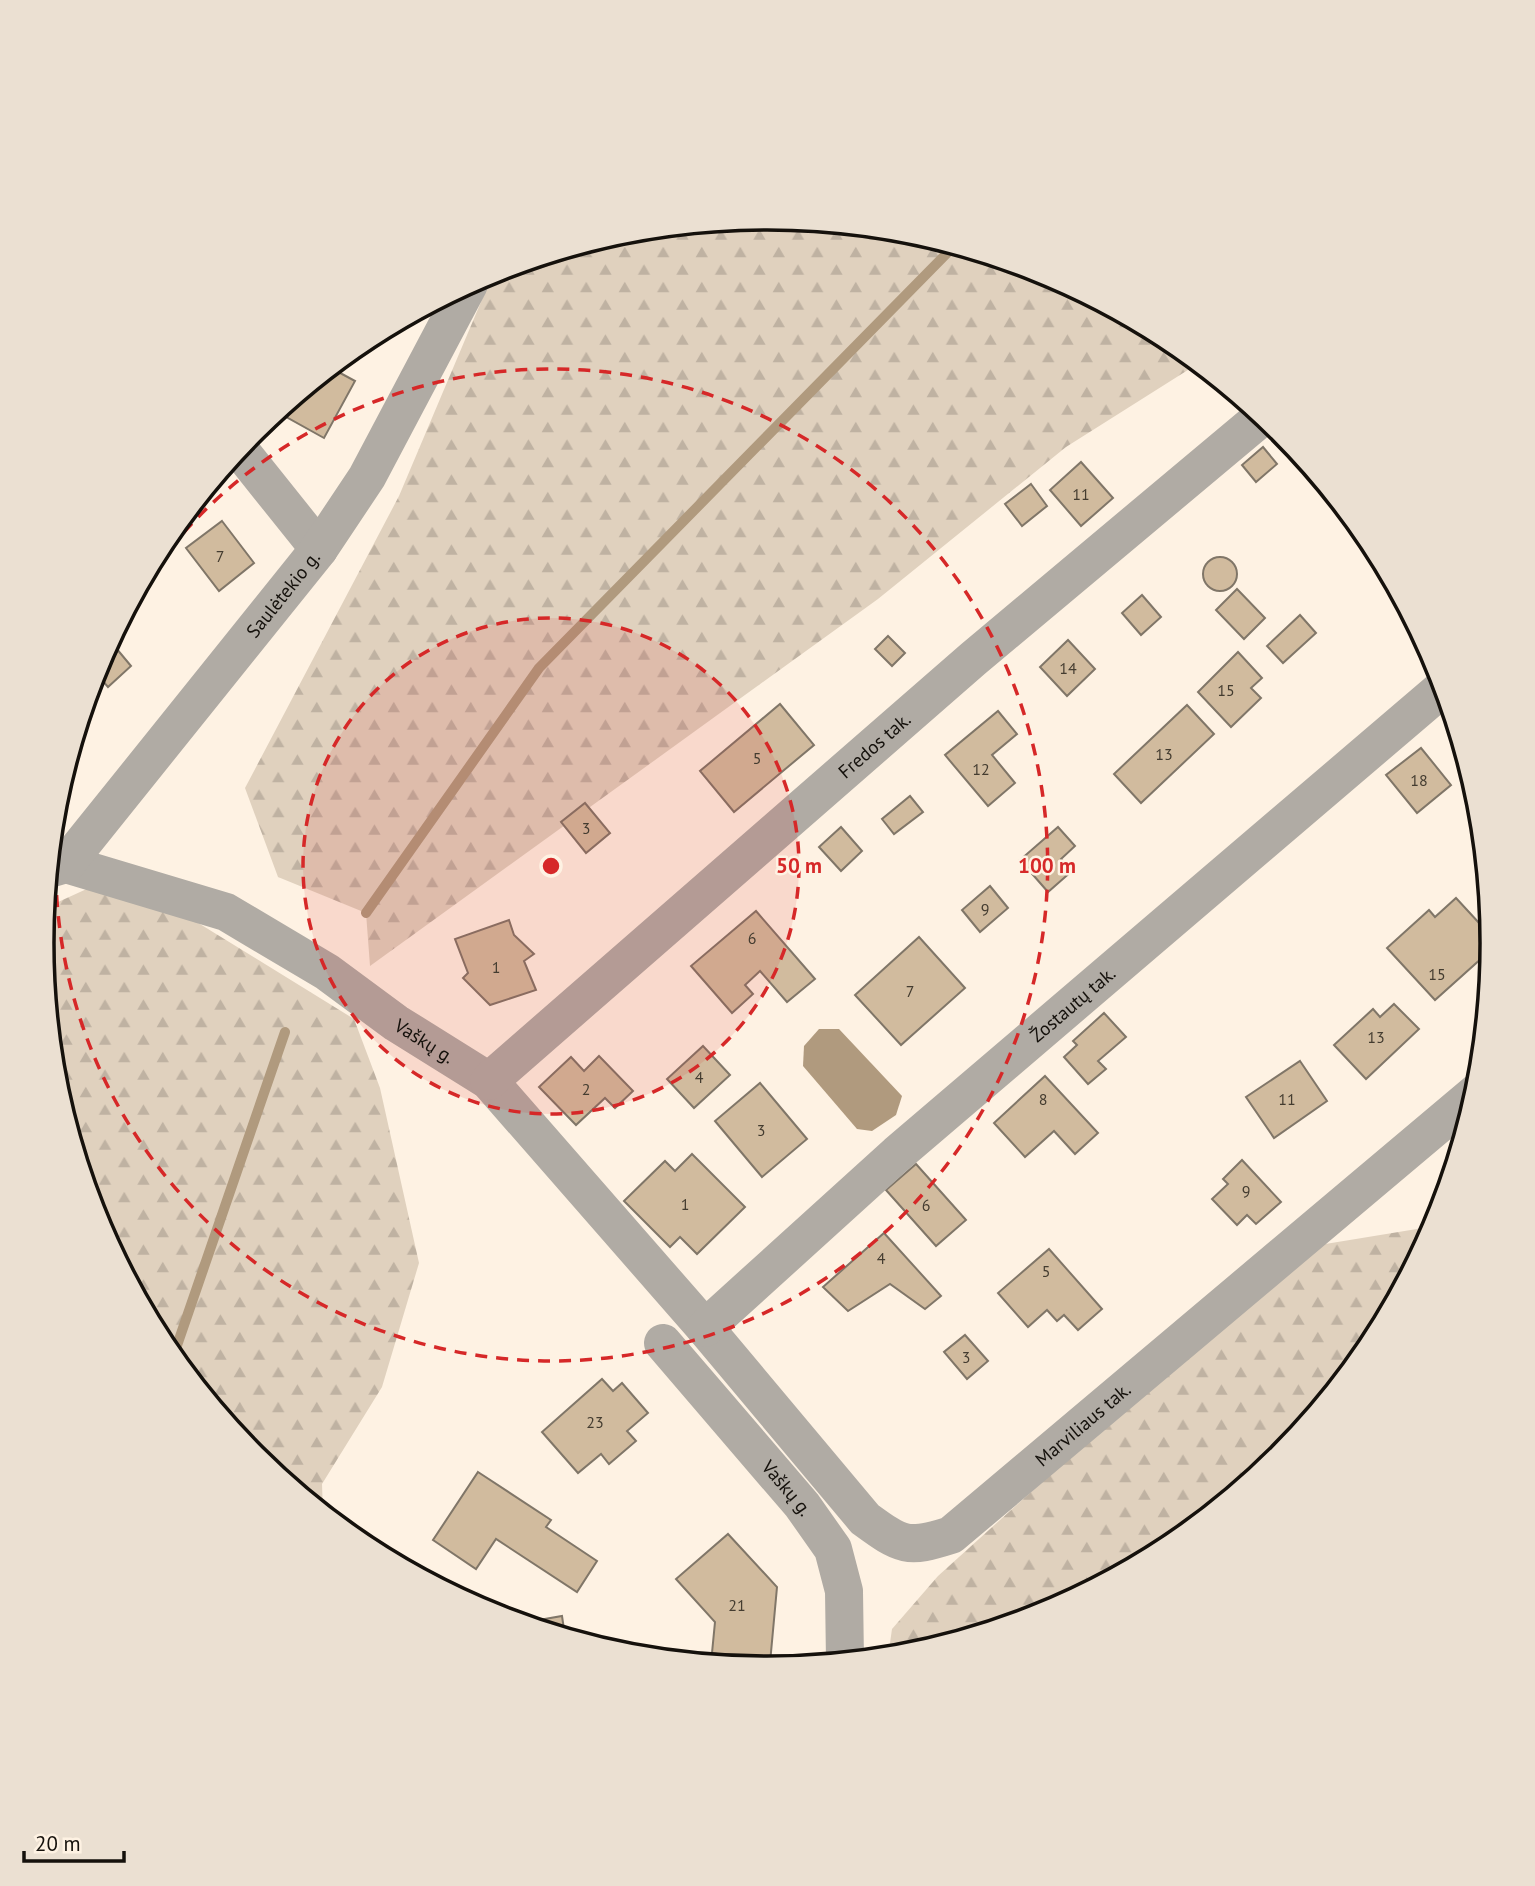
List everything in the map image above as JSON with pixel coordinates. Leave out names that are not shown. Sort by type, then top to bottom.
[{"type":"street","name":"Saulėtekio g.","points":[[59,865],[319,549],[367,477],[461,299]]},
{"type":"street","name":"Fredos tak.","points":[[489,1081],[972,659],[1255,423]]},
{"type":"street","points":[[246,457],[319,549]]},
{"type":"street","name":"Žostautų tak.","points":[[705,1328],[907,1145],[1435,694]]},
{"type":"street","name":"Vaškų g.","points":[[59,866],[226,912],[327,972],[396,1023],[489,1081],[705,1328]]},
{"type":"street","name":"Marviliaus tak.","points":[[705,1328],[865,1519],[892,1539],[917,1546],[951,1535],[1461,1105]]},
{"type":"street","name":"Vaškų g.","points":[[663,1343],[802,1505],[833,1549],[845,1591],[845,1652]]},
{"type":"green space","points":[[768,230],[814,231],[907,243],[997,268],[1083,303],[1124,325],[1190,369],[1066,447],[878,599],[370,966],[366,913],[278,877],[245,788],[399,496],[487,287],[538,268],[628,243],[721,231]]},
{"type":"green space","points":[[91,887],[182,913],[354,1019],[380,1088],[419,1263],[382,1387],[322,1484],[323,1500],[263,1447],[202,1377],[150,1300],[109,1216],[79,1128],[60,1036],[54,943],[56,903]]},
{"type":"green space","points":[[1420,1228],[1385,1300],[1361,1339],[1304,1413],[1272,1447],[1202,1509],[1124,1561],[1083,1583],[997,1618],[952,1632],[890,1646],[892,1629],[938,1576],[1301,1248]]},
{"type":"shaded area","points":[[819,1029],[839,1029],[902,1096],[896,1115],[872,1131],[857,1129],[803,1066],[804,1046]]},
{"type":"building","points":[[339,373],[355,381],[324,438],[286,417]]},
{"type":"building","points":[[1263,447],[1277,464],[1256,482],[1242,465]]},
{"type":"building","points":[[1081,462],[1113,498],[1081,526],[1050,490]]},
{"type":"building","points":[[1031,484],[1047,506],[1022,526],[1005,504]]},
{"type":"building","points":[[222,521],[254,563],[219,591],[186,548]]},
{"type":"building","points":[[1220,557],[1232,562],[1237,574],[1232,586],[1220,591],[1208,586],[1203,574],[1208,562]]},
{"type":"building","points":[[1237,589],[1265,618],[1244,639],[1216,610]]},
{"type":"building","points":[[1142,595],[1161,617],[1141,635],[1122,613]]},
{"type":"building","points":[[1300,615],[1316,633],[1283,663],[1267,646]]},
{"type":"building","points":[[888,636],[905,653],[892,666],[875,649]]},
{"type":"building","points":[[1068,640],[1095,669],[1067,696],[1040,667]]},
{"type":"building","points":[[118,650],[131,666],[108,687],[104,683]]},
{"type":"building","points":[[1238,652],[1262,678],[1251,688],[1261,698],[1231,727],[1198,692]]},
{"type":"building","points":[[780,704],[814,745],[734,812],[700,771]]},
{"type":"building","points":[[1187,705],[1214,734],[1141,803],[1114,774]]},
{"type":"building","points":[[998,711],[1017,734],[992,755],[1015,783],[988,806],[945,755]]},
{"type":"building","points":[[1421,748],[1451,785],[1417,813],[1386,775]]},
{"type":"building","points":[[910,796],[923,812],[894,834],[882,819]]},
{"type":"building","points":[[585,803],[610,833],[586,853],[561,822]]},
{"type":"building","points":[[841,827],[862,851],[841,871],[819,847]]},
{"type":"building","points":[[1058,827],[1075,846],[1061,859],[1072,871],[1048,892],[1020,860]]},
{"type":"building","points":[[990,886],[1008,908],[980,932],[962,910]]},
{"type":"building","points":[[1456,898],[1480,924],[1481,943],[1480,959],[1435,1000],[1387,948],[1429,910],[1435,917]]},
{"type":"building","points":[[756,911],[815,979],[787,1002],[760,971],[745,985],[753,994],[732,1013],[691,966]]},
{"type":"building","points":[[509,920],[514,935],[534,954],[524,961],[536,990],[490,1005],[463,978],[468,973],[455,939]]},
{"type":"building","points":[[919,937],[965,988],[901,1045],[855,995]]},
{"type":"building","points":[[1394,1004],[1419,1029],[1366,1079],[1334,1045],[1373,1009],[1380,1017]]},
{"type":"building","points":[[1104,1013],[1126,1037],[1098,1061],[1106,1069],[1088,1084],[1064,1057],[1077,1045],[1073,1041]]},
{"type":"building","points":[[703,1046],[730,1075],[694,1108],[667,1079]]},
{"type":"building","points":[[599,1056],[633,1091],[615,1108],[605,1098],[576,1125],[539,1087],[571,1057],[584,1071]]},
{"type":"building","points":[[1300,1061],[1327,1101],[1274,1138],[1246,1097]]},
{"type":"building","points":[[1045,1076],[1098,1133],[1075,1154],[1054,1131],[1025,1157],[994,1123]]},
{"type":"building","points":[[760,1083],[807,1139],[762,1177],[715,1121]]},
{"type":"building","points":[[692,1154],[745,1207],[697,1254],[680,1237],[670,1247],[624,1201],[665,1161],[675,1171]]},
{"type":"building","points":[[1242,1160],[1281,1202],[1256,1224],[1247,1215],[1237,1225],[1212,1199],[1228,1184],[1223,1179]]},
{"type":"building","points":[[916,1164],[966,1220],[936,1246],[886,1190]]},
{"type":"building","points":[[884,1233],[941,1296],[925,1309],[890,1284],[848,1311],[823,1287]]},
{"type":"building","points":[[1049,1249],[1102,1309],[1078,1330],[1064,1315],[1057,1321],[1047,1310],[1028,1327],[998,1293]]},
{"type":"building","points":[[965,1335],[988,1361],[967,1379],[944,1352]]},
{"type":"building","points":[[602,1379],[613,1391],[622,1383],[648,1413],[627,1431],[636,1441],[609,1464],[601,1454],[578,1473],[542,1432]]},
{"type":"building","points":[[478,1472],[551,1520],[546,1527],[597,1561],[577,1592],[496,1539],[476,1569],[433,1540]]},
{"type":"building","points":[[728,1534],[777,1587],[771,1656],[712,1653],[715,1622],[676,1579]]},
{"type":"building","points":[[562,1616],[563,1626],[543,1619]]},
{"type":"waterway","points":[[366,913],[539,668],[947,253]]},
{"type":"waterway","points":[[178,1344],[285,1032]]}]
